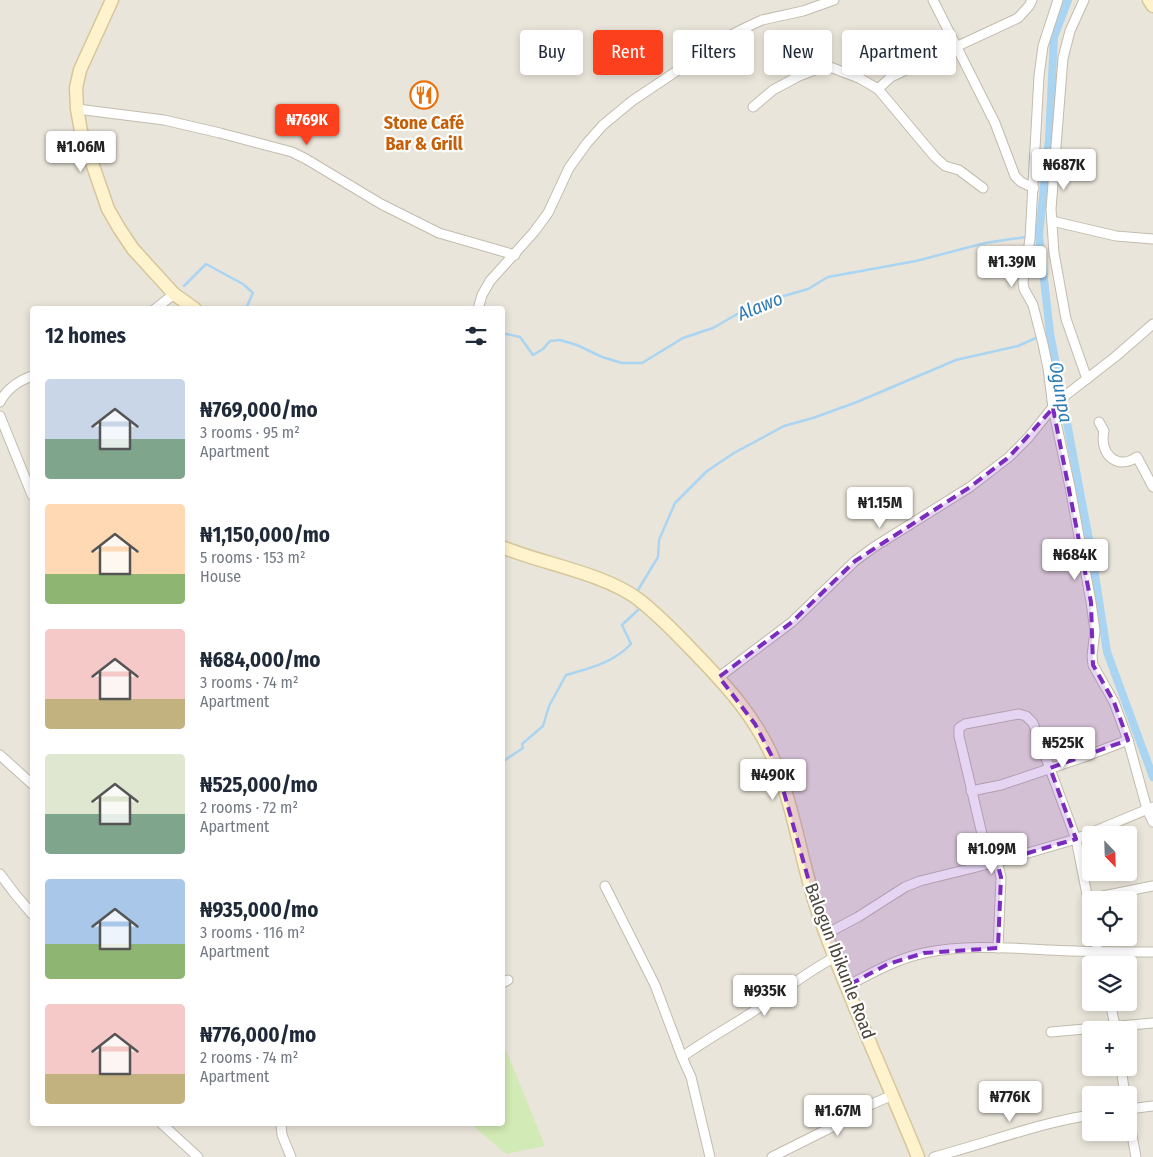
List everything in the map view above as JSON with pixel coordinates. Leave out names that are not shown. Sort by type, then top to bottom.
[{"type":"street","points":[[112,0],[80,70],[76,88],[81,131],[98,182],[112,216],[133,249],[174,294],[191,306]]},
{"type":"street","points":[[479,306],[482,294],[490,281],[515,255],[548,213],[569,168],[603,125],[632,101],[747,26],[762,20],[803,11],[834,0]]},
{"type":"street","points":[[933,0],[995,124],[1015,176],[1021,182],[1034,188]]},
{"type":"street","points":[[878,89],[891,77],[1018,18],[1032,0]]},
{"type":"street","points":[[1058,0],[1043,46],[1039,76],[1034,188],[1030,237],[1023,282],[1024,289],[1033,305],[1055,405],[1091,602],[1095,631],[1092,656],[1093,665],[1114,702],[1128,740],[1153,822]]},
{"type":"street","points":[[1084,0],[1070,31],[1063,58],[1054,160],[1052,221],[1054,252],[1066,319],[1087,379]]},
{"type":"street","points":[[1149,0],[1153,6]]},
{"type":"street","points":[[753,108],[773,90],[817,69],[830,67],[859,78],[878,89],[935,157],[945,166],[959,170],[983,188]]},
{"type":"street","points":[[77,109],[164,120],[220,132],[292,152],[306,158],[381,204],[439,233],[515,255]]},
{"type":"street","points":[[1052,221],[1116,236],[1153,239]]},
{"type":"street","points":[[159,306],[174,294]]},
{"type":"street","points":[[719,677],[792,622],[855,561],[970,487],[1009,457],[1028,438],[1055,405],[1153,324]]},
{"type":"street","points":[[0,402],[10,388],[22,379],[30,377]]},
{"type":"street","points":[[0,416],[30,490]]},
{"type":"street","points":[[1099,422],[1104,431],[1102,439],[1109,458],[1120,462],[1129,462],[1136,457],[1153,487]]},
{"type":"street","name":"Balogun Ibikunle Road","points":[[505,548],[578,572],[624,590],[637,598],[678,635],[719,677],[755,724],[776,764],[826,934],[918,1157]]},
{"type":"street","points":[[998,948],[1001,877],[993,863],[971,791],[959,736],[959,728],[965,724],[1019,714],[1026,716],[1034,723],[1076,839],[1086,891]]},
{"type":"street","points":[[971,791],[1002,785],[1084,758],[1128,740]]},
{"type":"street","points":[[0,755],[30,782]]},
{"type":"street","points":[[826,934],[858,917],[905,887],[1076,839],[1150,808]]},
{"type":"street","points":[[0,874],[30,912]]},
{"type":"street","points":[[605,886],[655,985],[691,1077],[710,1157]]},
{"type":"street","points":[[1128,891],[1153,886]]},
{"type":"street","points":[[1097,946],[1099,956]]},
{"type":"street","points":[[848,986],[888,964],[924,953],[950,949],[998,948],[1153,952]]},
{"type":"street","points":[[682,1057],[701,1043],[753,1012],[813,968],[835,957]]},
{"type":"street","points":[[1137,1025],[1153,1023]]},
{"type":"street","points":[[1051,1032],[1082,1030]]},
{"type":"street","points":[[772,1157],[830,1128],[850,1113],[893,1095]]},
{"type":"street","points":[[1137,1108],[1153,1106]]},
{"type":"street","points":[[934,1157],[1005,1138],[1044,1124],[1082,1117]]},
{"type":"street","points":[[164,1126],[198,1157]]},
{"type":"street","points":[[281,1126],[282,1135],[291,1157]]},
{"type":"street","points":[[1133,1141],[1136,1157]]},
{"type":"highlighted area","points":[[1053,408],[1091,602],[1093,665],[1114,702],[1128,740],[1050,768],[1076,839],[997,862],[1001,877],[998,948],[924,953],[888,964],[847,986],[817,910],[776,764],[755,724],[719,677],[792,622],[855,561],[970,487],[1009,457]]},
{"type":"shaded area","points":[[0,0],[1153,0],[1153,1157],[0,1157]]},
{"type":"green space","points":[[505,1047],[545,1146],[506,1154],[473,1126],[505,1126]]},
{"type":"waterway","name":"Ogunpa","points":[[1068,0],[1054,37],[1049,139],[1039,235],[1050,333],[1092,555],[1107,652],[1153,777]]},
{"type":"waterway","name":"Alawo","points":[[505,334],[520,337],[533,355],[543,349],[550,341],[560,340],[622,363],[642,363],[683,338],[713,328],[753,305],[808,289],[828,277],[916,261],[985,243],[1039,235]]},
{"type":"waterway","name":"Alawo","points":[[184,286],[206,264],[243,284],[253,293],[247,306]]},
{"type":"waterway","name":"Ogunpa","points":[[1043,335],[1050,333]]},
{"type":"waterway","points":[[639,594],[638,590],[658,557],[659,540],[675,503],[707,471],[734,453],[784,426],[857,402],[956,360],[1018,346],[1038,337]]},
{"type":"waterway","points":[[505,760],[523,748],[522,744],[543,726],[549,706],[566,675],[609,660],[631,644],[622,625],[639,609],[639,605]]},
{"type":"place","name":"Stone Café Bar & Grill","points":[[424,95]]}]
